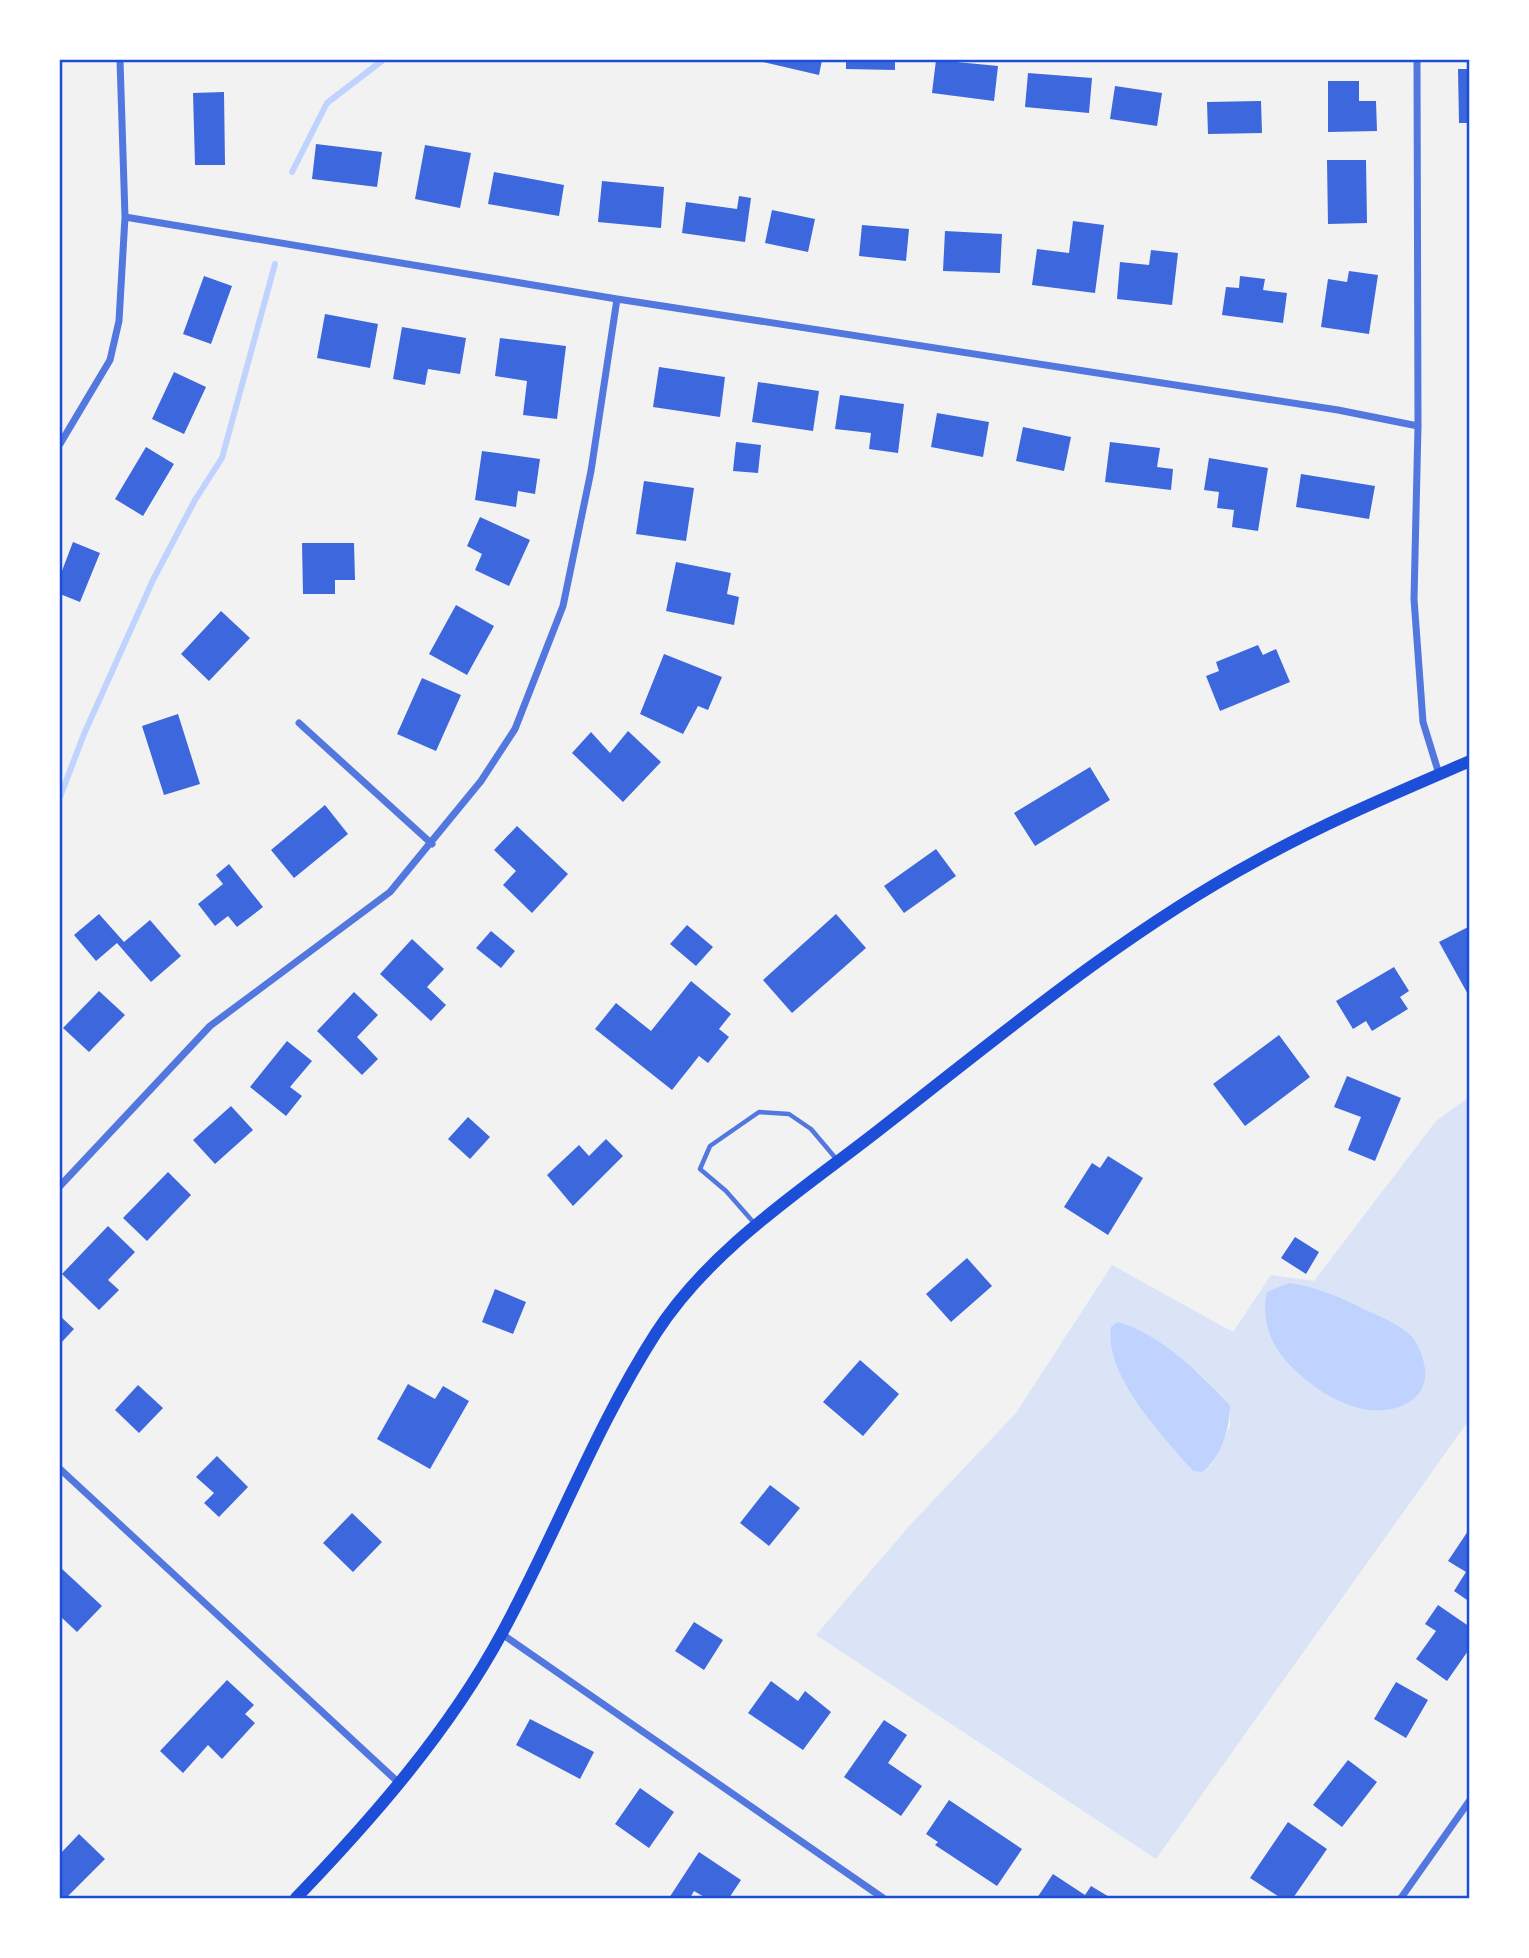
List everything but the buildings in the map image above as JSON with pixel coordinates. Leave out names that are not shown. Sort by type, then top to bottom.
[{"type":"main road","points":[[296,1899],[359,1833],[471,1684],[502,1634],[609,1415],[657,1332],[698,1280],[756,1226],[839,1162],[1098,964],[1210,888],[1309,834],[1469,761]]},
{"type":"street","points":[[60,444],[110,360],[119,321],[125,218],[120,60]]},
{"type":"street","points":[[1416,60],[1418,426],[1414,599],[1423,722],[1438,774]]},
{"type":"street","points":[[125,218],[617,299],[1338,410],[1418,426]]},
{"type":"street","points":[[60,1186],[210,1026],[390,892],[481,782],[515,729],[563,606],[591,471],[617,299]]},
{"type":"street","points":[[299,723],[432,844]]},
{"type":"street","points":[[60,1469],[399,1783]]},
{"type":"street","points":[[502,1634],[883,1899]]},
{"type":"street","points":[[1401,1899],[1469,1800]]},
{"type":"lane","points":[[756,1226],[726,1191],[700,1169],[710,1146],[759,1112],[789,1114],[811,1129],[839,1162]]},
{"type":"shaded area","points":[[1469,1097],[1469,1420],[1156,1859],[816,1635],[910,1525],[1016,1413],[1112,1265],[1233,1332],[1271,1275],[1314,1281],[1436,1121]],"holes":[[[1289,1283],[1337,1296],[1411,1336]],[[1164,1346],[1202,1376],[1230,1405],[1230,1426],[1211,1465],[1193,1471],[1149,1420]]]},
{"type":"water","points":[[1289,1283],[1337,1296],[1388,1321],[1413,1338],[1425,1369],[1424,1382],[1413,1400],[1391,1409],[1367,1410],[1331,1397],[1303,1378],[1275,1346],[1265,1315],[1267,1292]]},
{"type":"water","points":[[1118,1322],[1150,1336],[1179,1356],[1230,1405],[1223,1442],[1214,1459],[1202,1472],[1193,1471],[1152,1423],[1126,1385],[1111,1346],[1111,1327]]},
{"type":"waterway","points":[[292,172],[327,103],[383,60]]},
{"type":"waterway","points":[[60,797],[84,734],[153,580],[195,500],[222,458],[275,264]]}]
